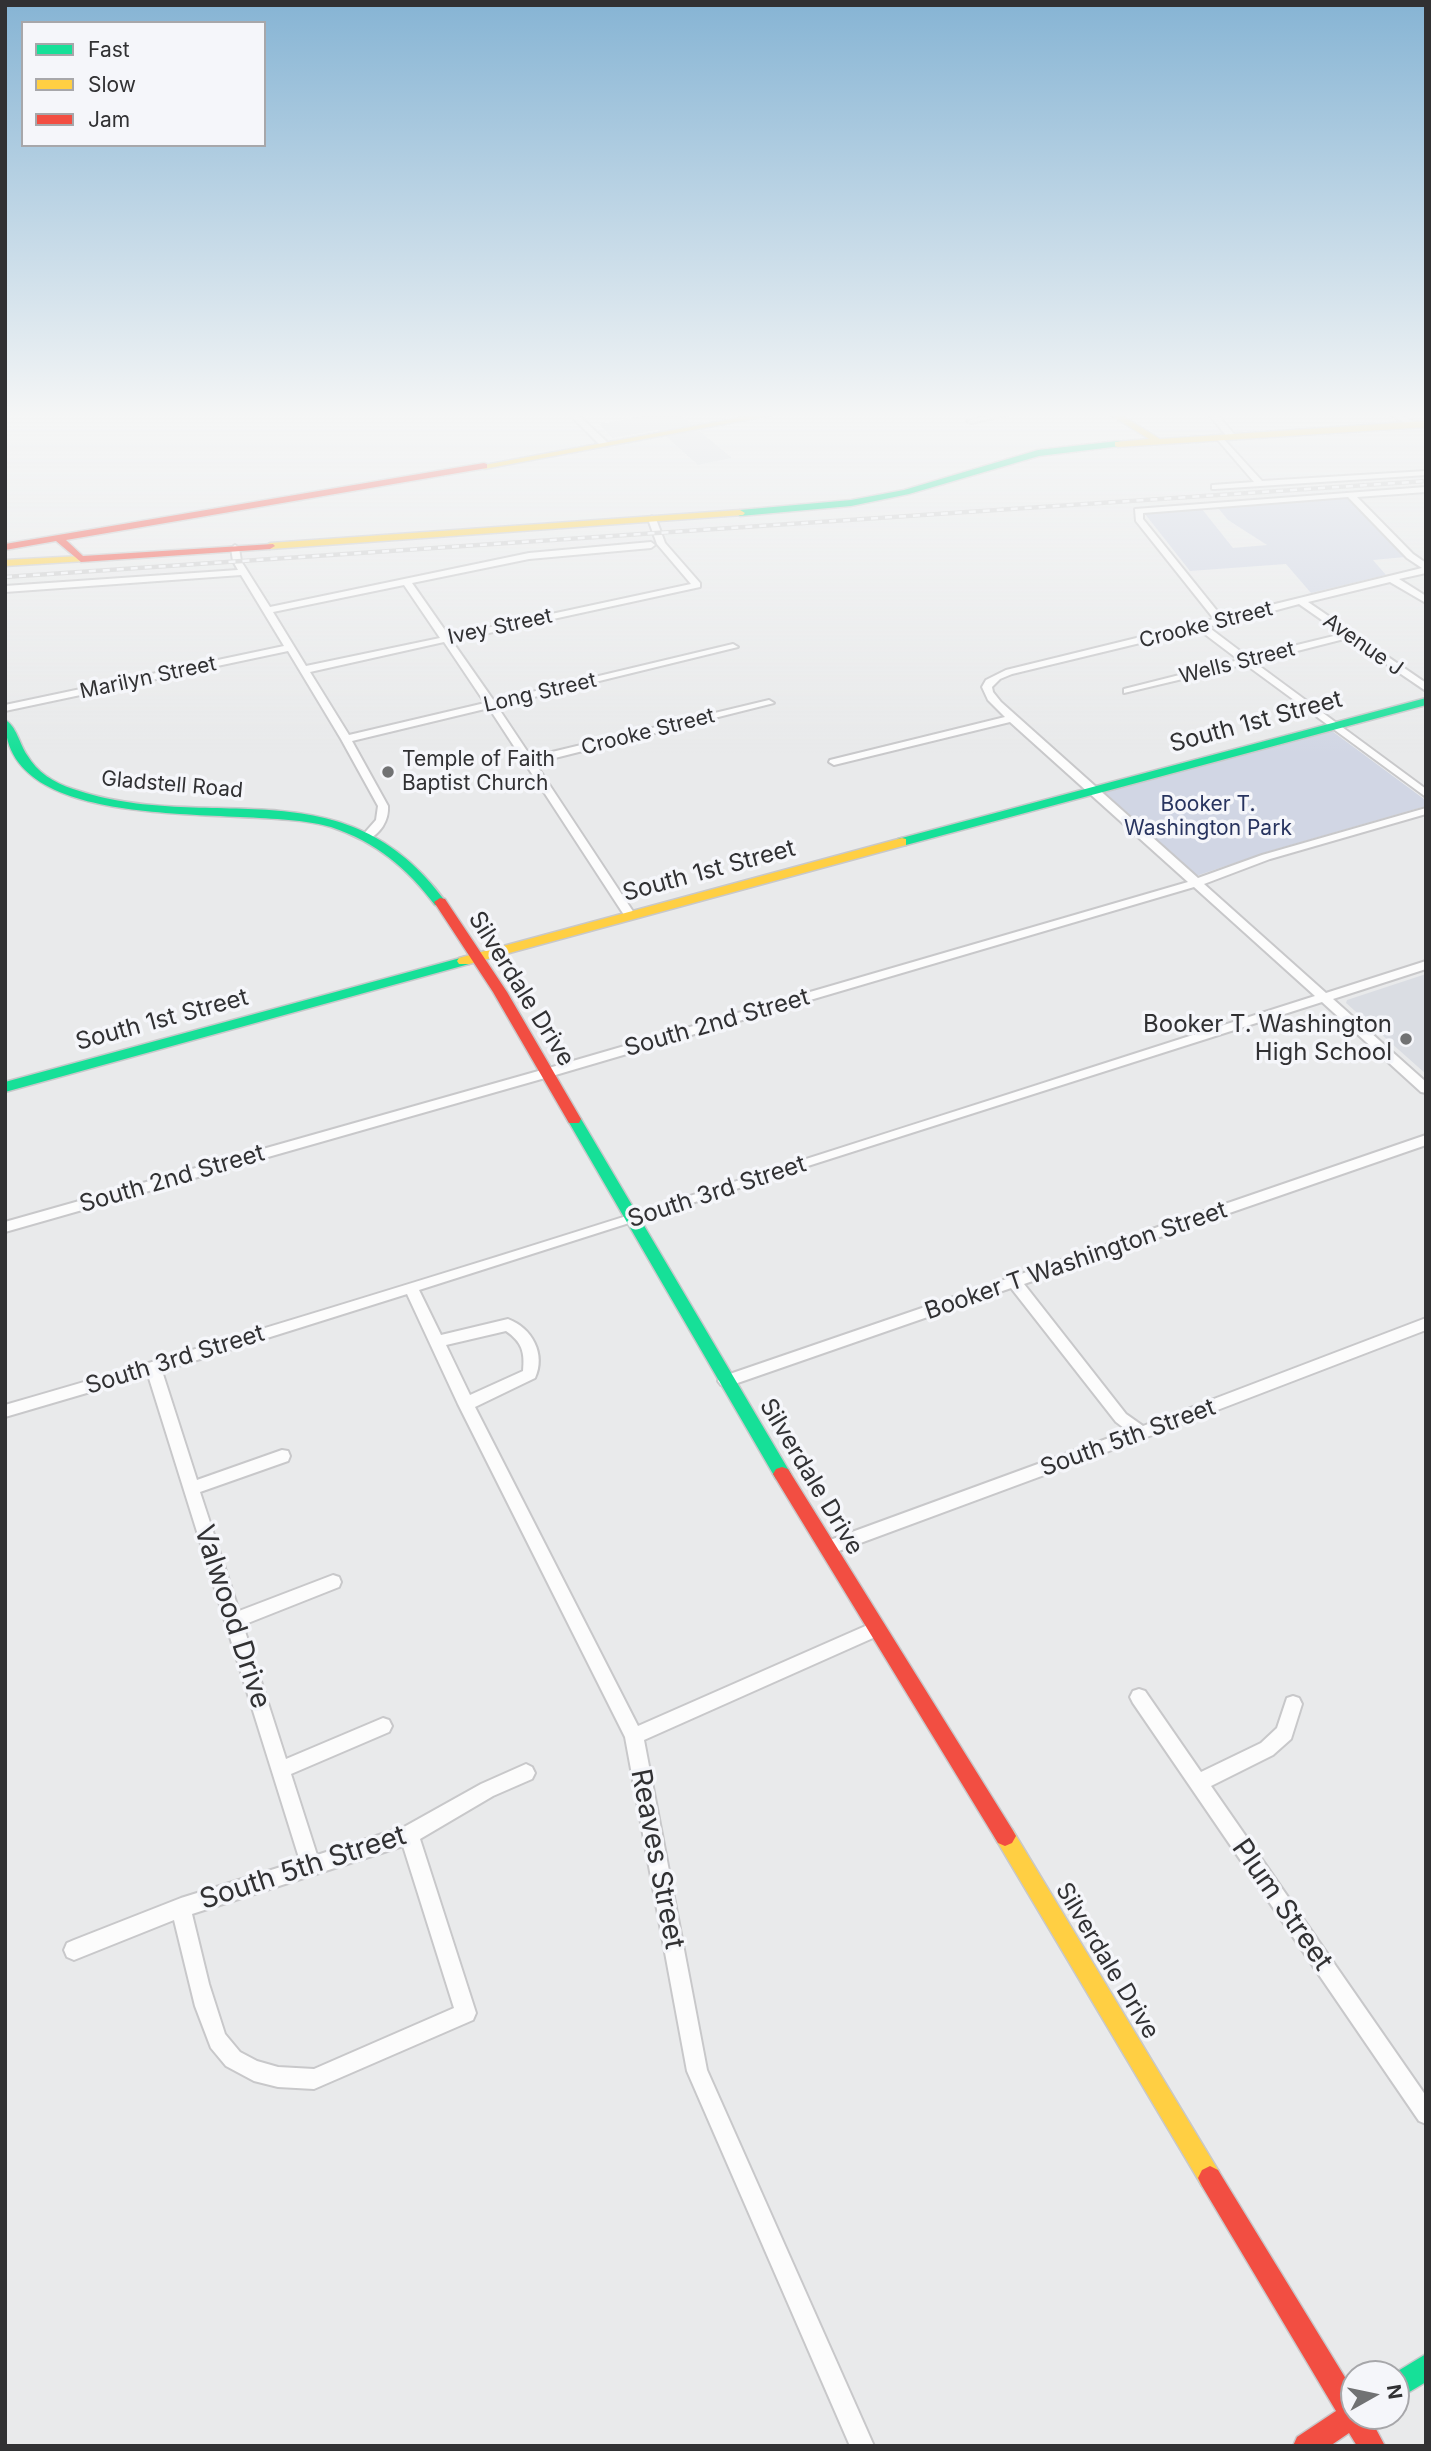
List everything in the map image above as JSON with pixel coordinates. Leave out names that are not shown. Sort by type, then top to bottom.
[{"type":"street","points":[[5,561],[170,526]]},
{"type":"street","points":[[5,547],[235,548],[546,526]]},
{"type":"street","name":"Ivey Street","points":[[303,670],[697,584],[662,544],[655,526]]},
{"type":"street","points":[[1145,526],[1221,621]]},
{"type":"street","points":[[1381,526],[1426,569]]},
{"type":"street","points":[[267,610],[529,556],[651,545]]},
{"type":"street","points":[[235,548],[243,572],[346,739],[383,806],[384,816],[367,837]]},
{"type":"street","name":"Crooke Street","points":[[1012,718],[990,697],[986,688],[987,682],[1009,672],[1426,569]]},
{"type":"street","points":[[5,589],[243,572]]},
{"type":"street","points":[[1392,579],[1426,600]]},
{"type":"street","points":[[405,582],[491,704],[630,916]]},
{"type":"street","name":"Avenue J","points":[[1301,601],[1426,688]]},
{"type":"street","points":[[1200,626],[1426,794]]},
{"type":"street","name":"Wells Street","points":[[1127,691],[1348,635]]},
{"type":"street","name":"Long Street","points":[[346,739],[733,647]]},
{"type":"street","name":"Marilyn Street","points":[[5,708],[290,648]]},
{"type":"street","name":"South 1st Street","points":[[5,1087],[1426,701]]},
{"type":"street","name":"Crooke Street","points":[[528,761],[769,703]]},
{"type":"street","points":[[834,762],[1012,718],[1426,1089]]},
{"type":"street","name":"Gladstell Road","points":[[5,723],[19,752],[35,773],[56,787],[96,800],[128,806],[295,817],[332,824],[367,837]]},
{"type":"street","name":"South 2nd Street","points":[[5,1227],[547,1073],[1195,882],[1266,856],[1426,811]]},
{"type":"street","name":"Silverdale Drive","points":[[367,837],[379,842],[404,861],[423,880],[477,957],[726,1381],[1000,1828],[1340,2393]]},
{"type":"street","name":"South 3rd Street","points":[[5,1411],[153,1368],[631,1219],[1426,965]]},
{"type":"street","name":"Booker T Washington Street","points":[[726,1381],[1426,1140]]},
{"type":"street","points":[[1014,1282],[1121,1418],[1141,1433]]},
{"type":"street","name":"Reaves Street","points":[[411,1288],[466,1404],[634,1736],[697,2071],[862,2446]]},
{"type":"street","name":"South 5th Street","points":[[828,1548],[1141,1433],[1426,1324]]},
{"type":"street","points":[[436,1342],[508,1325],[521,1332],[530,1345],[533,1358],[530,1374],[466,1404]]},
{"type":"street","name":"Valwood Drive","points":[[153,1368],[311,1866]]},
{"type":"street","points":[[190,1489],[282,1456]]},
{"type":"street","points":[[234,1621],[333,1582]]},
{"type":"street","points":[[634,1736],[876,1629]]},
{"type":"street","name":"Plum Street","points":[[1139,1697],[1426,2114]]},
{"type":"street","points":[[1198,1783],[1267,1749],[1286,1733],[1293,1704]]},
{"type":"street","points":[[281,1770],[383,1726]]},
{"type":"street","name":"South 5th Street","points":[[74,1950],[181,1908],[409,1835],[488,1790],[526,1773]]},
{"type":"street","points":[[181,1908],[212,2028],[223,2050],[240,2063],[263,2074],[288,2080],[314,2079],[466,2014],[409,1835]]},
{"type":"street","points":[[1410,2378],[1426,2367]]},
{"type":"street","points":[[1306,2446],[1340,2424]]},
{"type":"street","name":"Silverdale Drive","points":[[1362,2430],[1372,2446]]},
{"type":"shaded area","name":"Booker T. Washington High School","points":[[1426,974],[1426,1074],[1346,1003],[1347,1000]]},
{"type":"green space","points":[[1155,526],[1216,526],[1233,548],[1267,545],[1238,526],[1376,526],[1405,557],[1373,560],[1386,575],[1311,593],[1286,564],[1190,571]]},
{"type":"green space","name":"Booker T. Washington Park","points":[[1332,731],[1424,799],[1426,806],[1270,851],[1196,876],[1104,792]]},
{"type":"railway","points":[[5,577],[754,526]]},
{"type":"traffic: fast","points":[[902,842],[1426,701]]},
{"type":"traffic: fast","points":[[5,723],[19,752],[33,771],[46,782],[63,790],[99,800],[142,807],[294,816],[330,823],[364,835],[393,852],[440,902]]},
{"type":"traffic: fast","points":[[5,1087],[464,961]]},
{"type":"traffic: fast","points":[[574,1119],[782,1474]]},
{"type":"traffic: fast","points":[[1410,2378],[1426,2367]]},
{"type":"traffic: slow","points":[[270,546],[549,526]]},
{"type":"traffic: slow","points":[[5,563],[81,559]]},
{"type":"traffic: slow","points":[[464,961],[902,842]]},
{"type":"traffic: slow","points":[[1005,1836],[1210,2178]]},
{"type":"traffic: jam","points":[[5,547],[127,526]]},
{"type":"traffic: jam","points":[[59,539],[81,559],[270,546]]},
{"type":"traffic: jam","points":[[440,902],[500,992],[574,1119]]},
{"type":"traffic: jam","points":[[782,1474],[1005,1836]]},
{"type":"traffic: jam","points":[[1210,2178],[1372,2446]]},
{"type":"traffic: jam","points":[[1306,2446],[1340,2424]]},
{"type":"place","name":"Temple of Faith Baptist Church","points":[[388,772]]},
{"type":"place","name":"Booker T. Washington High School","points":[[1406,1039]]}]
